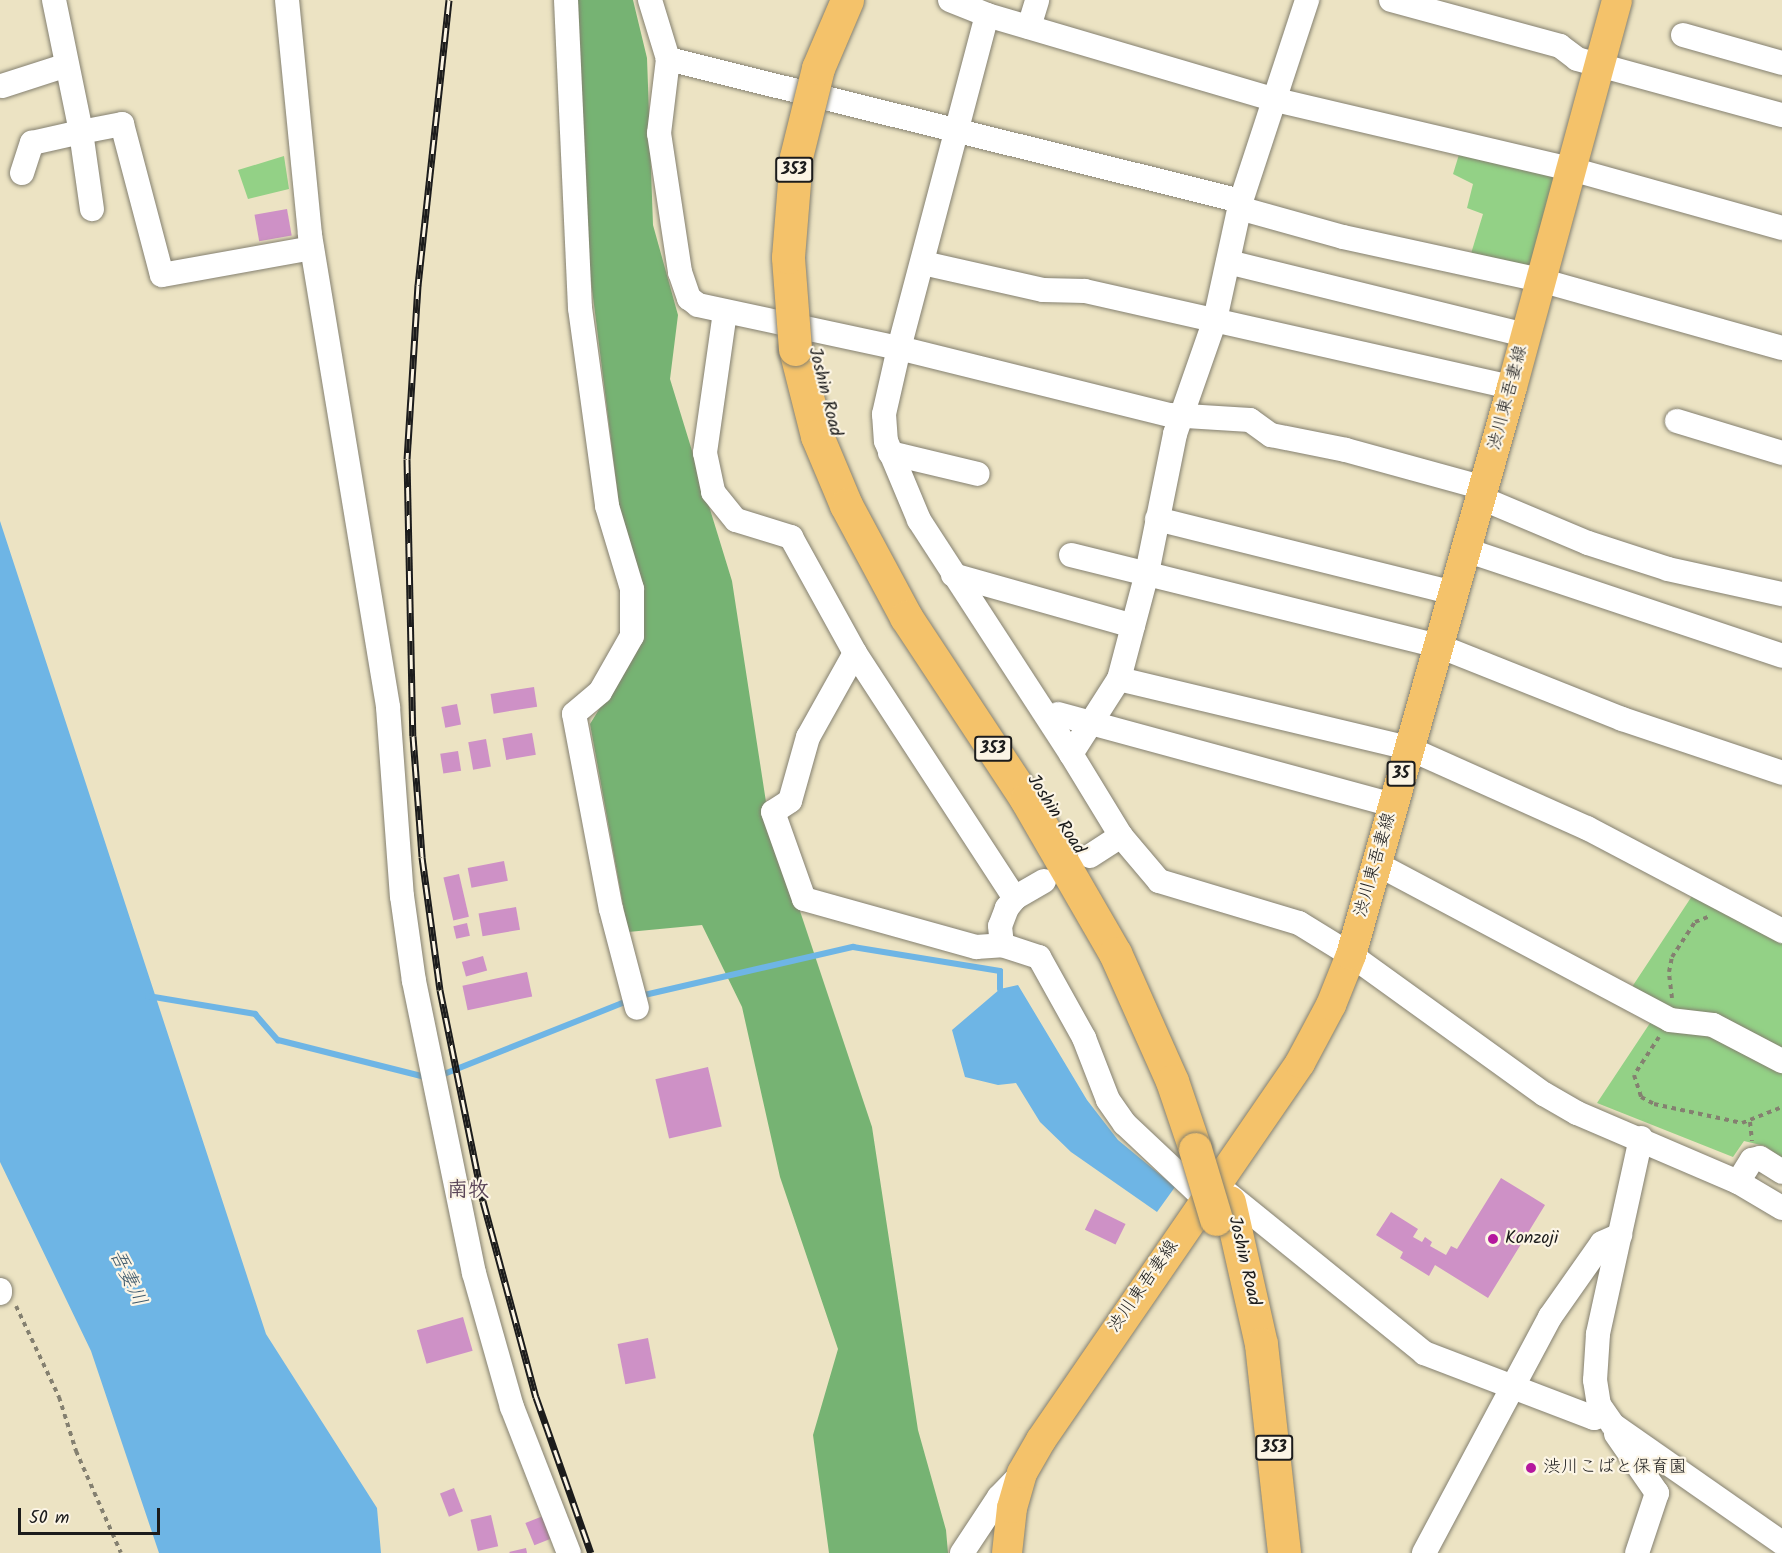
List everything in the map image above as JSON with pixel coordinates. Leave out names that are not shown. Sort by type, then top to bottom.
[{"type":"highway","name":"Joshin Road","points":[[847,0],[819,68],[796,157],[788,257],[803,346],[830,424],[863,506],[910,595],[1090,871],[1158,1009],[1202,1146],[1233,1285],[1253,1346],[1284,1553]]},
{"type":"highway","name":"Joshin Road","points":[[803,346],[804,262],[812,154],[836,65],[864,0]]},
{"type":"highway","name":"Joshin Road","points":[[1253,1346],[1269,1553]]},
{"type":"main road","name":"渋川東吾妻線","points":[[1006,1553],[1012,1508],[1022,1473],[1119,1322],[1300,1063],[1331,1005],[1351,955],[1408,748],[1483,493],[1617,0]]},
{"type":"street","points":[[54,0],[81,132],[92,209]]},
{"type":"street","points":[[287,0],[312,248],[388,707],[402,896],[414,981],[477,1284],[512,1407],[569,1553]]},
{"type":"street","points":[[566,0],[580,308],[607,506],[632,589],[632,636],[600,692],[574,714],[607,887],[634,997]]},
{"type":"street","points":[[650,0],[668,59],[659,133],[680,272],[689,298],[698,305],[899,348],[1159,412],[1250,420],[1271,435],[1346,450],[1483,493],[1588,543],[1646,562],[1782,594]]},
{"type":"street","points":[[950,0],[987,15],[1276,100],[1571,169],[1782,228]]},
{"type":"street","points":[[1029,27],[1037,0]]},
{"type":"street","points":[[1071,754],[1093,724],[1119,679],[1147,573],[1175,434],[1185,413],[1215,320],[1240,205],[1307,0]]},
{"type":"street","points":[[1391,0],[1560,46],[1578,59],[1782,115]]},
{"type":"street","points":[[987,15],[899,348],[884,414],[890,453],[919,520],[1071,754],[1120,836],[1159,880],[1299,923],[1351,955],[1544,1094],[1577,1113],[1641,1138],[1738,1182],[1782,1208]]},
{"type":"street","points":[[1683,35],[1782,63]]},
{"type":"street","points":[[668,59],[1240,205],[1343,237],[1540,280],[1782,348]]},
{"type":"street","points":[[2,86],[67,65]]},
{"type":"street","points":[[22,173],[32,143],[122,124],[162,275],[312,248]]},
{"type":"street","points":[[1228,262],[1526,335]]},
{"type":"street","points":[[923,263],[1042,290],[1084,291],[1512,387]]},
{"type":"street","points":[[725,312],[705,453],[713,492],[736,520],[791,537],[855,654],[1015,898]]},
{"type":"street","points":[[1677,421],[1782,453]]},
{"type":"street","points":[[890,453],[978,474]]},
{"type":"street","points":[[1157,519],[1453,593]]},
{"type":"street","points":[[1466,550],[1782,656]]},
{"type":"street","points":[[1071,555],[1439,646],[1622,719],[1782,773]]},
{"type":"street","points":[[953,575],[1133,626]]},
{"type":"street","points":[[855,654],[808,737],[790,801],[773,812],[804,899],[976,947],[1002,945],[1039,957],[1084,1038],[1108,1100],[1125,1124],[1211,1193],[1424,1353],[1513,1384],[1594,1418],[1609,1420],[1782,1543]]},
{"type":"street","points":[[1119,679],[1408,748],[1587,828],[1782,931]]},
{"type":"street","points":[[1058,714],[1393,805]]},
{"type":"street","points":[[1090,856],[1120,836]]},
{"type":"street","points":[[1377,864],[1653,1008],[1670,1020],[1713,1025],[1782,1061]]},
{"type":"street","points":[[1002,945],[1002,919],[1015,898],[1044,881]]},
{"type":"street","points":[[1637,1553],[1658,1493],[1620,1442],[1609,1420],[1595,1380],[1598,1334],[1641,1138]]},
{"type":"street","points":[[1738,1182],[1752,1160],[1760,1158],[1782,1173]]},
{"type":"street","points":[[1424,1553],[1550,1317],[1602,1243],[1620,1235]]},
{"type":"street","points":[[962,1553],[999,1497],[1022,1473]]},
{"type":"path","points":[[0,1292],[18,1307],[29,1329],[59,1397],[76,1451],[121,1553]]},
{"type":"green space","points":[[575,0],[633,0],[647,58],[653,225],[678,315],[670,379],[732,581],[768,815],[872,1127],[918,1430],[946,1530],[948,1553],[829,1553],[813,1435],[838,1349],[780,1177],[742,1007],[702,925],[628,932],[590,724],[637,648],[582,209]]},
{"type":"green space","points":[[1461,148],[1540,169],[1560,179],[1533,275],[1470,257],[1483,214],[1467,208],[1473,184],[1453,174]]},
{"type":"green space","points":[[284,156],[289,189],[248,199],[238,170]]},
{"type":"green space","points":[[1692,896],[1782,937],[1782,1158],[1765,1146],[1744,1141],[1733,1157],[1597,1103],[1660,1008],[1630,990]]},
{"type":"water","name":"吾妻川","points":[[0,521],[266,1334],[377,1508],[381,1553],[159,1553],[91,1351],[0,1162]]},
{"type":"water","points":[[1018,985],[1087,1100],[1118,1140],[1175,1187],[1157,1212],[1071,1152],[1040,1122],[1016,1083],[998,1085],[965,1077],[952,1030],[1000,989]]},
{"type":"building","points":[[287,209],[292,236],[259,241],[255,215]]},
{"type":"building","points":[[534,687],[537,707],[494,714],[491,694]]},
{"type":"building","points":[[457,704],[461,725],[445,728],[441,707]]},
{"type":"building","points":[[532,733],[536,755],[506,760],[502,738]]},
{"type":"building","points":[[486,739],[491,767],[473,770],[468,742]]},
{"type":"building","points":[[458,751],[461,771],[443,774],[440,754]]},
{"type":"building","points":[[504,861],[508,881],[471,888],[468,868]]},
{"type":"building","points":[[459,874],[469,917],[453,920],[443,878]]},
{"type":"building","points":[[516,907],[520,930],[483,936],[479,914]]},
{"type":"building","points":[[467,923],[470,936],[456,939],[453,926]]},
{"type":"building","points":[[483,956],[487,970],[466,976],[462,962]]},
{"type":"building","points":[[527,972],[532,996],[468,1010],[462,986]]},
{"type":"building","points":[[708,1067],[722,1126],[669,1139],[655,1079]]},
{"type":"building","name":"Konzoji","points":[[1501,1178],[1545,1205],[1488,1298],[1435,1265],[1429,1276],[1400,1258],[1403,1252],[1376,1235],[1391,1212],[1418,1229],[1413,1237],[1422,1242],[1425,1237],[1432,1242],[1430,1246],[1446,1255],[1451,1246],[1457,1249]]},
{"type":"building","points":[[1095,1209],[1126,1224],[1115,1245],[1085,1230]]},
{"type":"building","points":[[463,1317],[473,1351],[427,1364],[417,1330]]},
{"type":"building","points":[[648,1338],[656,1378],[625,1384],[618,1344]]},
{"type":"building","points":[[454,1488],[463,1511],[449,1517],[440,1493]]},
{"type":"building","points":[[491,1515],[498,1546],[478,1551],[471,1520]]},
{"type":"building","points":[[543,1516],[552,1538],[534,1545],[525,1523]]},
{"type":"building","points":[[526,1548],[527,1553],[509,1552]]},
{"type":"waterway","points":[[640,996],[853,947],[1000,971],[1000,989]]},
{"type":"waterway","points":[[148,996],[255,1014],[278,1040],[429,1078]]},
{"type":"waterway","points":[[439,1076],[630,1000]]},
{"type":"railway","points":[[449,0],[418,285],[407,459],[413,736],[422,857],[440,990],[483,1201],[536,1397],[591,1553]]},
{"type":"place","name":"Konzoji","points":[[1493,1239]]},
{"type":"place","name":"渋川こばと保育園","points":[[1531,1468]]},
{"type":"district","name":"南牧","points":[[468,1191]]}]
